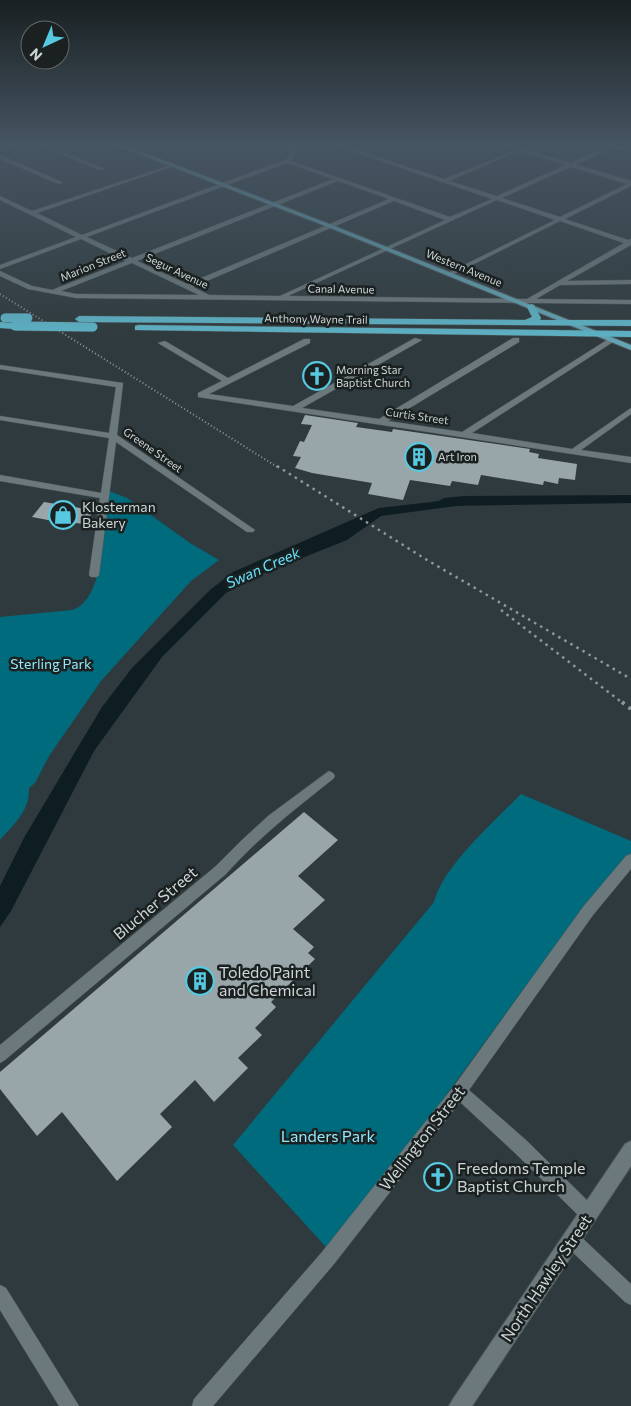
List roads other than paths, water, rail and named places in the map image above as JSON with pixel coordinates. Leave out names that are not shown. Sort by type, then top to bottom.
[{"type":"highway","points":[[527,322],[536,318],[530,304]]},
{"type":"highway","name":"Anthony Wayne Trail","points":[[2,320],[79,318],[631,323]]},
{"type":"highway","name":"Anthony Wayne Trail","points":[[2,320],[15,326],[629,334]]},
{"type":"highway","points":[[629,334],[628,344],[631,348]]},
{"type":"main road","name":"Western Avenue","points":[[292,211],[516,301]]},
{"type":"main road","points":[[530,304],[631,348]]},
{"type":"street","name":"Segur Avenue","points":[[27,211],[209,298]]},
{"type":"street","points":[[32,213],[39,211]]},
{"type":"street","points":[[0,267],[151,211]]},
{"type":"street","name":"Marion Street","points":[[51,293],[258,211]]},
{"type":"street","points":[[186,287],[366,211]]},
{"type":"street","points":[[426,211],[452,220]]},
{"type":"street","points":[[279,298],[472,211]]},
{"type":"street","points":[[538,211],[631,242]]},
{"type":"street","points":[[450,274],[576,211]]},
{"type":"street","points":[[530,304],[558,283],[631,242]]},
{"type":"street","name":"Canal Avenue","points":[[0,274],[30,288],[76,296],[516,301],[530,304],[631,302]]},
{"type":"street","points":[[558,283],[631,282]]},
{"type":"street","points":[[294,409],[418,340]]},
{"type":"street","points":[[380,422],[516,340]]},
{"type":"street","points":[[465,434],[610,340]]},
{"type":"street","points":[[162,344],[227,382],[307,341]]},
{"type":"street","points":[[0,367],[120,385],[94,576]]},
{"type":"street","name":"Curtis Street","points":[[227,382],[200,394],[631,460]]},
{"type":"street","points":[[574,451],[631,410]]},
{"type":"street","name":"Greene Street","points":[[0,418],[113,436],[250,530]]},
{"type":"street","points":[[0,478],[105,496]]},
{"type":"street","name":"Blucher Street","points":[[0,1055],[222,870],[238,851],[276,816],[330,776]]},
{"type":"street","name":"Wellington Street","points":[[201,1406],[328,1258],[459,1091],[577,925],[631,860]]},
{"type":"street","points":[[459,1091],[521,1147],[589,1214]]},
{"type":"street","name":"North Hawley Street","points":[[460,1406],[631,1150]]},
{"type":"street","points":[[572,1240],[631,1296]]},
{"type":"street","points":[[2,1305],[70,1406]]},
{"type":"water","points":[[466,498],[471,504],[381,516],[347,540],[257,576],[226,593],[162,657],[94,751],[11,911],[0,927],[0,886],[25,836],[102,707],[132,668],[210,590],[233,572],[379,508]]},
{"type":"waterway","name":"Swan Creek","points":[[444,502],[464,500],[631,499]]},
{"type":"railway","points":[[0,294],[279,468]]},
{"type":"railway","points":[[277,466],[427,560],[631,679]]},
{"type":"railway","points":[[501,610],[624,704]]},
{"type":"railway","points":[[622,702],[631,709]]},
{"type":"place","name":"Morning Star Baptist Church","points":[[317,376]]},
{"type":"place","name":"Art Iron","points":[[419,457]]},
{"type":"place","name":"Klosterman Bakery","points":[[63,515]]},
{"type":"place","name":"Toledo Paint and Chemical","points":[[200,981]]},
{"type":"place","name":"Freedoms Temple Baptist Church","points":[[438,1177]]},
{"type":"park label","name":"Sterling Park","points":[[51,664]]},
{"type":"park label","name":"Landers Park","points":[[328,1136]]}]
